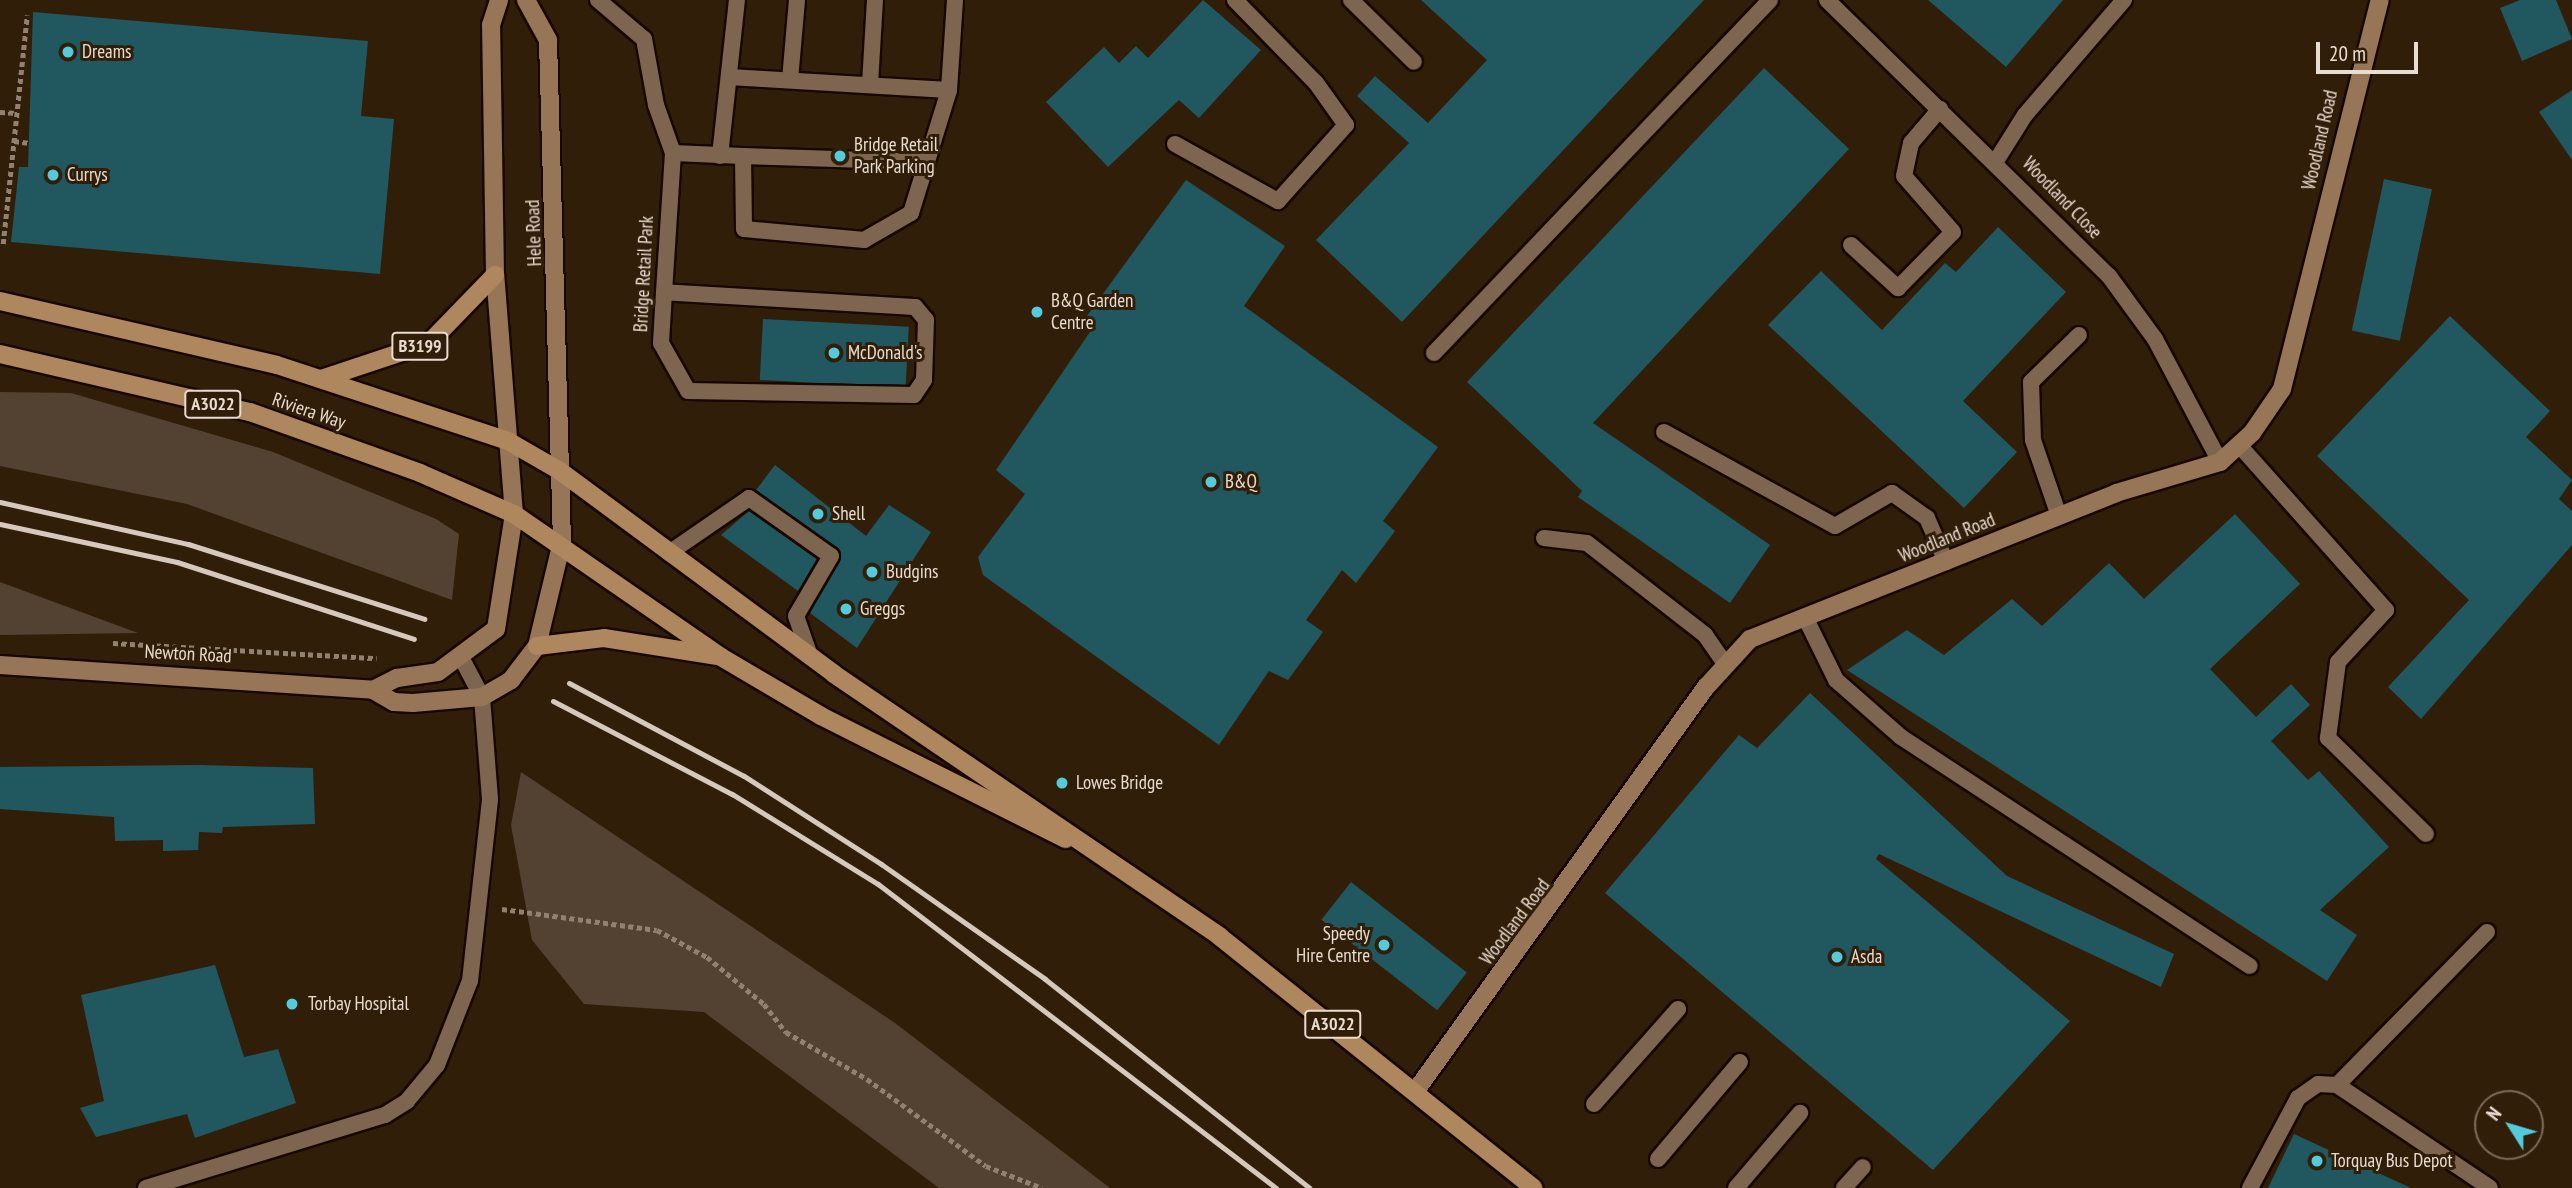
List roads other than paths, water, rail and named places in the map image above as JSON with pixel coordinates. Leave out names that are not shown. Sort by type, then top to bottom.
[{"type":"main road","name":"B3199","points":[[321,379],[429,343],[495,275]]},
{"type":"main road","name":"Riviera Way","points":[[0,301],[321,379],[508,441]]},
{"type":"main road","name":"Riviera Way","points":[[0,354],[250,412],[421,472],[514,514]]},
{"type":"main road","name":"A3022","points":[[508,441],[560,471],[810,656],[1126,869],[1417,1089],[1534,1188]]},
{"type":"main road","name":"A3022","points":[[514,514],[562,542],[721,657],[934,775],[1126,869]]},
{"type":"main road","points":[[537,646],[604,638],[721,657]]},
{"type":"street","name":"Hele Road","points":[[499,0],[491,25],[495,275],[514,514]]},
{"type":"street","name":"Hele Road","points":[[526,0],[548,40],[562,542]]},
{"type":"street","name":"Woodland Road","points":[[1417,1089],[1726,664],[1750,639],[2059,516],[2220,462],[2239,445],[2282,389],[2380,0]]},
{"type":"street","name":"Newton Road","points":[[0,665],[373,690],[462,659],[496,629],[504,608],[514,514]]},
{"type":"street","name":"Newton Road","points":[[373,690],[394,702],[482,697],[511,680],[537,646],[562,542]]},
{"type":"lane","name":"Bridge Retail Park","points":[[598,0],[644,39],[673,153],[664,292],[661,343],[688,391],[914,395],[924,380],[926,320],[915,307],[664,292]]},
{"type":"lane","points":[[720,156],[737,0]]},
{"type":"lane","points":[[790,80],[797,0]]},
{"type":"lane","points":[[870,84],[875,0]]},
{"type":"lane","points":[[743,156],[744,229],[864,240],[911,213],[949,90],[955,0]]},
{"type":"lane","points":[[1175,144],[1278,201],[1346,125],[1316,83],[1235,0]]},
{"type":"lane","points":[[1351,0],[1414,62]]},
{"type":"lane","points":[[1434,353],[1770,0]]},
{"type":"lane","name":"Woodland Close","points":[[1827,0],[1996,161],[2109,276],[2155,339],[2220,462]]},
{"type":"lane","points":[[1996,161],[2025,116],[2124,0]]},
{"type":"lane","points":[[729,77],[949,90]]},
{"type":"lane","points":[[1851,245],[1898,288],[1952,232],[1904,176],[1912,143],[1940,109]]},
{"type":"lane","points":[[673,153],[928,162]]},
{"type":"lane","points":[[2059,516],[2033,440],[2031,382],[2079,335]]},
{"type":"lane","points":[[1664,432],[1835,526],[1892,493],[1927,518],[1947,562]]},
{"type":"lane","points":[[2239,445],[2386,610],[2338,662],[2328,738],[2426,834]]},
{"type":"lane","points":[[669,553],[749,498],[831,556],[796,616],[810,656]]},
{"type":"lane","points":[[1544,538],[1587,543],[1705,635],[1726,664]]},
{"type":"lane","points":[[1805,617],[1836,680],[1902,737],[2249,966]]},
{"type":"lane","points":[[146,1188],[357,1127],[407,1101],[437,1065],[457,1020],[478,942],[477,907],[490,787],[482,697],[462,659]]},
{"type":"lane","points":[[2337,1085],[2487,932]]},
{"type":"lane","points":[[1594,1104],[1678,1009]]},
{"type":"lane","points":[[1658,1159],[1740,1062]]},
{"type":"lane","points":[[2250,1188],[2298,1098],[2318,1084],[2337,1085],[2490,1188]]},
{"type":"lane","points":[[1736,1188],[1800,1113]]},
{"type":"lane","points":[[1844,1188],[1863,1167]]},
{"type":"railway","points":[[0,502],[188,544],[424,619]]},
{"type":"railway","points":[[0,524],[177,562],[414,639]]},
{"type":"railway","points":[[569,683],[744,776],[881,864],[1045,979],[1310,1188]]},
{"type":"railway","points":[[553,701],[732,794],[878,884],[1276,1188]]},
{"type":"place","name":"Dreams","points":[[68,52]]},
{"type":"place","name":"Bridge Retail Park Parking","points":[[840,156]]},
{"type":"place","name":"Currys","points":[[53,175]]},
{"type":"place","name":"B&Q Garden Centre","points":[[1037,312]]},
{"type":"place","name":"McDonald's","points":[[834,353]]},
{"type":"place","name":"B&Q","points":[[1211,482]]},
{"type":"place","name":"Shell","points":[[818,514]]},
{"type":"place","name":"Budgins","points":[[872,572]]},
{"type":"place","name":"Greggs","points":[[846,609]]},
{"type":"place","name":"Lowes Bridge","points":[[1062,783]]},
{"type":"place","name":"Speedy Hire Centre","points":[[1384,945]]},
{"type":"place","name":"Asda","points":[[1837,957]]},
{"type":"place","name":"Torbay Hospital","points":[[292,1004]]},
{"type":"place","name":"Torquay Bus Depot","points":[[2317,1161]]}]
